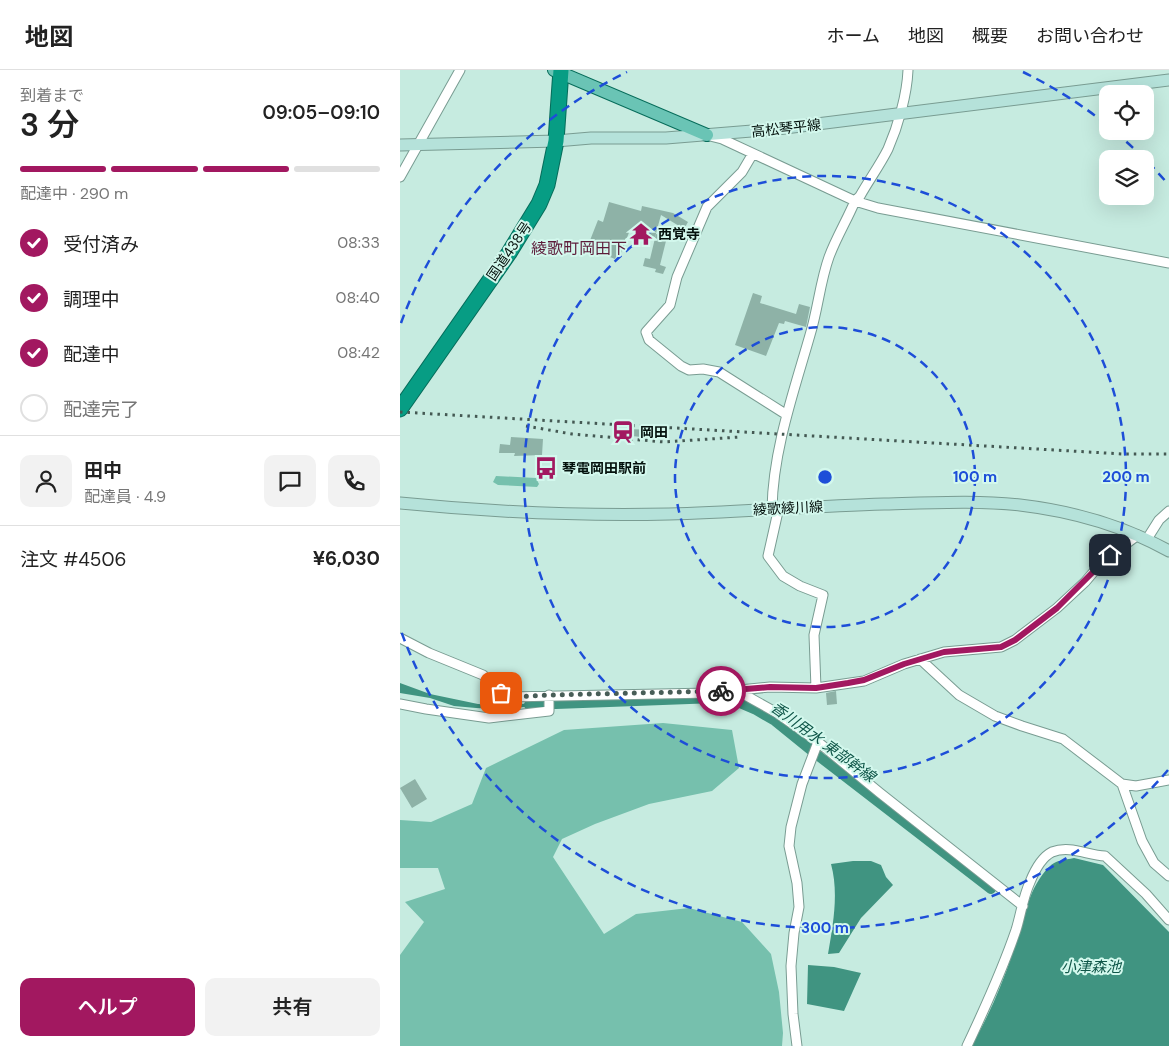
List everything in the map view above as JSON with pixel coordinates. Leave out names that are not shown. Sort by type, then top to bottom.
[{"type":"highway","name":"国道438号","points":[[400,409],[540,204],[547,185],[556,141],[559,71]]},
{"type":"main road","points":[[559,71],[707,135]]},
{"type":"main road","name":"高松琴平線","points":[[400,145],[556,141],[591,138],[666,138],[707,135],[777,129],[1169,80]]},
{"type":"main road","name":"綾歌綾川線","points":[[400,503],[475,511],[592,515],[925,503],[1020,505],[1061,513],[1143,537],[1169,550]]},
{"type":"street","points":[[400,177],[460,70]]},
{"type":"street","points":[[816,688],[814,635],[824,595],[800,586],[783,576],[768,556],[777,516],[775,509],[777,467],[795,383],[811,333],[830,256],[855,201],[860,196],[887,150],[898,124],[908,80],[908,70]]},
{"type":"street","points":[[707,135],[722,139],[752,155],[855,201],[907,214],[1169,263]]},
{"type":"street","points":[[752,155],[742,172],[707,207],[677,277],[670,305],[646,332],[649,340],[681,366],[689,370],[704,369],[719,372],[787,416]]},
{"type":"street","points":[[400,638],[429,653],[484,675],[505,697],[549,701],[710,693],[770,687],[816,688],[864,680],[904,664],[944,652],[1001,647],[1015,640],[1057,608],[1085,582],[1103,561],[1143,537],[1169,510]]},
{"type":"street","points":[[920,659],[959,695],[995,716],[1063,739],[1122,784],[1136,786],[1169,780]]},
{"type":"street","points":[[736,690],[776,713],[818,742],[1023,906]]},
{"type":"street","points":[[400,704],[489,718],[549,711],[549,701]]},
{"type":"street","points":[[797,1046],[793,1014],[791,966],[794,933],[800,907],[789,846],[790,827],[802,784],[818,742]]},
{"type":"street","points":[[1122,784],[1142,840],[1154,863],[1169,876]]},
{"type":"street","points":[[967,1046],[1016,930],[1029,883],[1042,861],[1050,853],[1061,850],[1079,850],[1093,855],[1105,856],[1146,894],[1169,920]]},
{"type":"shaded area","points":[[496,476],[536,478],[539,484],[537,487],[498,485],[493,482]]},
{"type":"shaded area","points":[[663,723],[732,730],[739,768],[712,791],[649,804],[595,824],[562,839],[553,857],[604,934],[636,914],[689,908],[742,922],[771,954],[779,992],[783,1033],[782,1046],[400,1046],[400,955],[424,922],[405,902],[445,889],[438,868],[400,868],[400,820],[431,822],[472,804],[486,768],[564,730]]},
{"type":"water","points":[[400,683],[430,694],[478,704],[541,703],[542,706],[493,709],[454,706],[430,698],[400,693]]},
{"type":"water","name":"小津森池","points":[[1074,858],[1103,865],[1169,932],[1169,1046],[971,1046],[999,990],[1030,898],[1041,876],[1054,863]]},
{"type":"water","points":[[871,861],[881,865],[886,877],[893,885],[861,918],[839,953],[828,954],[835,898],[831,864]]},
{"type":"water","points":[[808,965],[834,967],[861,973],[844,1011],[807,1004]]},
{"type":"building","points":[[609,202],[641,211],[642,206],[673,213],[688,222],[684,229],[661,215],[655,237],[630,230],[621,253],[618,252],[615,259],[587,248],[598,220],[603,222]]},
{"type":"building","points":[[656,234],[667,237],[660,265],[666,267],[663,274],[655,272],[656,269],[643,266],[645,258],[650,259]]},
{"type":"building","points":[[753,293],[762,296],[760,303],[796,314],[799,304],[810,307],[806,327],[785,321],[784,324],[779,323],[766,356],[735,345]]},
{"type":"building","points":[[623,429],[661,430],[661,439],[622,435]]},
{"type":"building","points":[[511,437],[543,439],[542,455],[514,456],[515,453],[499,453],[500,444],[510,445]]},
{"type":"building","points":[[836,691],[837,704],[827,705],[826,693]]},
{"type":"building","points":[[415,779],[427,799],[412,808],[400,788]]},
{"type":"waterway","name":"香川用水 東部幹線","points":[[529,705],[716,698],[735,701],[775,721],[991,889]]},
{"type":"railway","points":[[400,412],[1123,454],[1169,454]]},
{"type":"railway","points":[[526,426],[572,434],[664,442],[740,437]]},
{"type":"way so far","points":[[501,693],[505,697],[510,697],[710,693],[721,691]]},
{"type":"place","name":"西覚寺","points":[[641,234]]},
{"type":"place","name":"岡田","points":[[623,432]]},
{"type":"place","name":"琴電岡田駅前","points":[[546,468]]},
{"type":"district","name":"綾歌町岡田下","points":[[579,248]]},
{"type":"route","points":[[721,691],[770,687],[816,688],[848,683],[864,680],[904,664],[944,652],[1001,647],[1015,640],[1057,608],[1110,555]]}]
